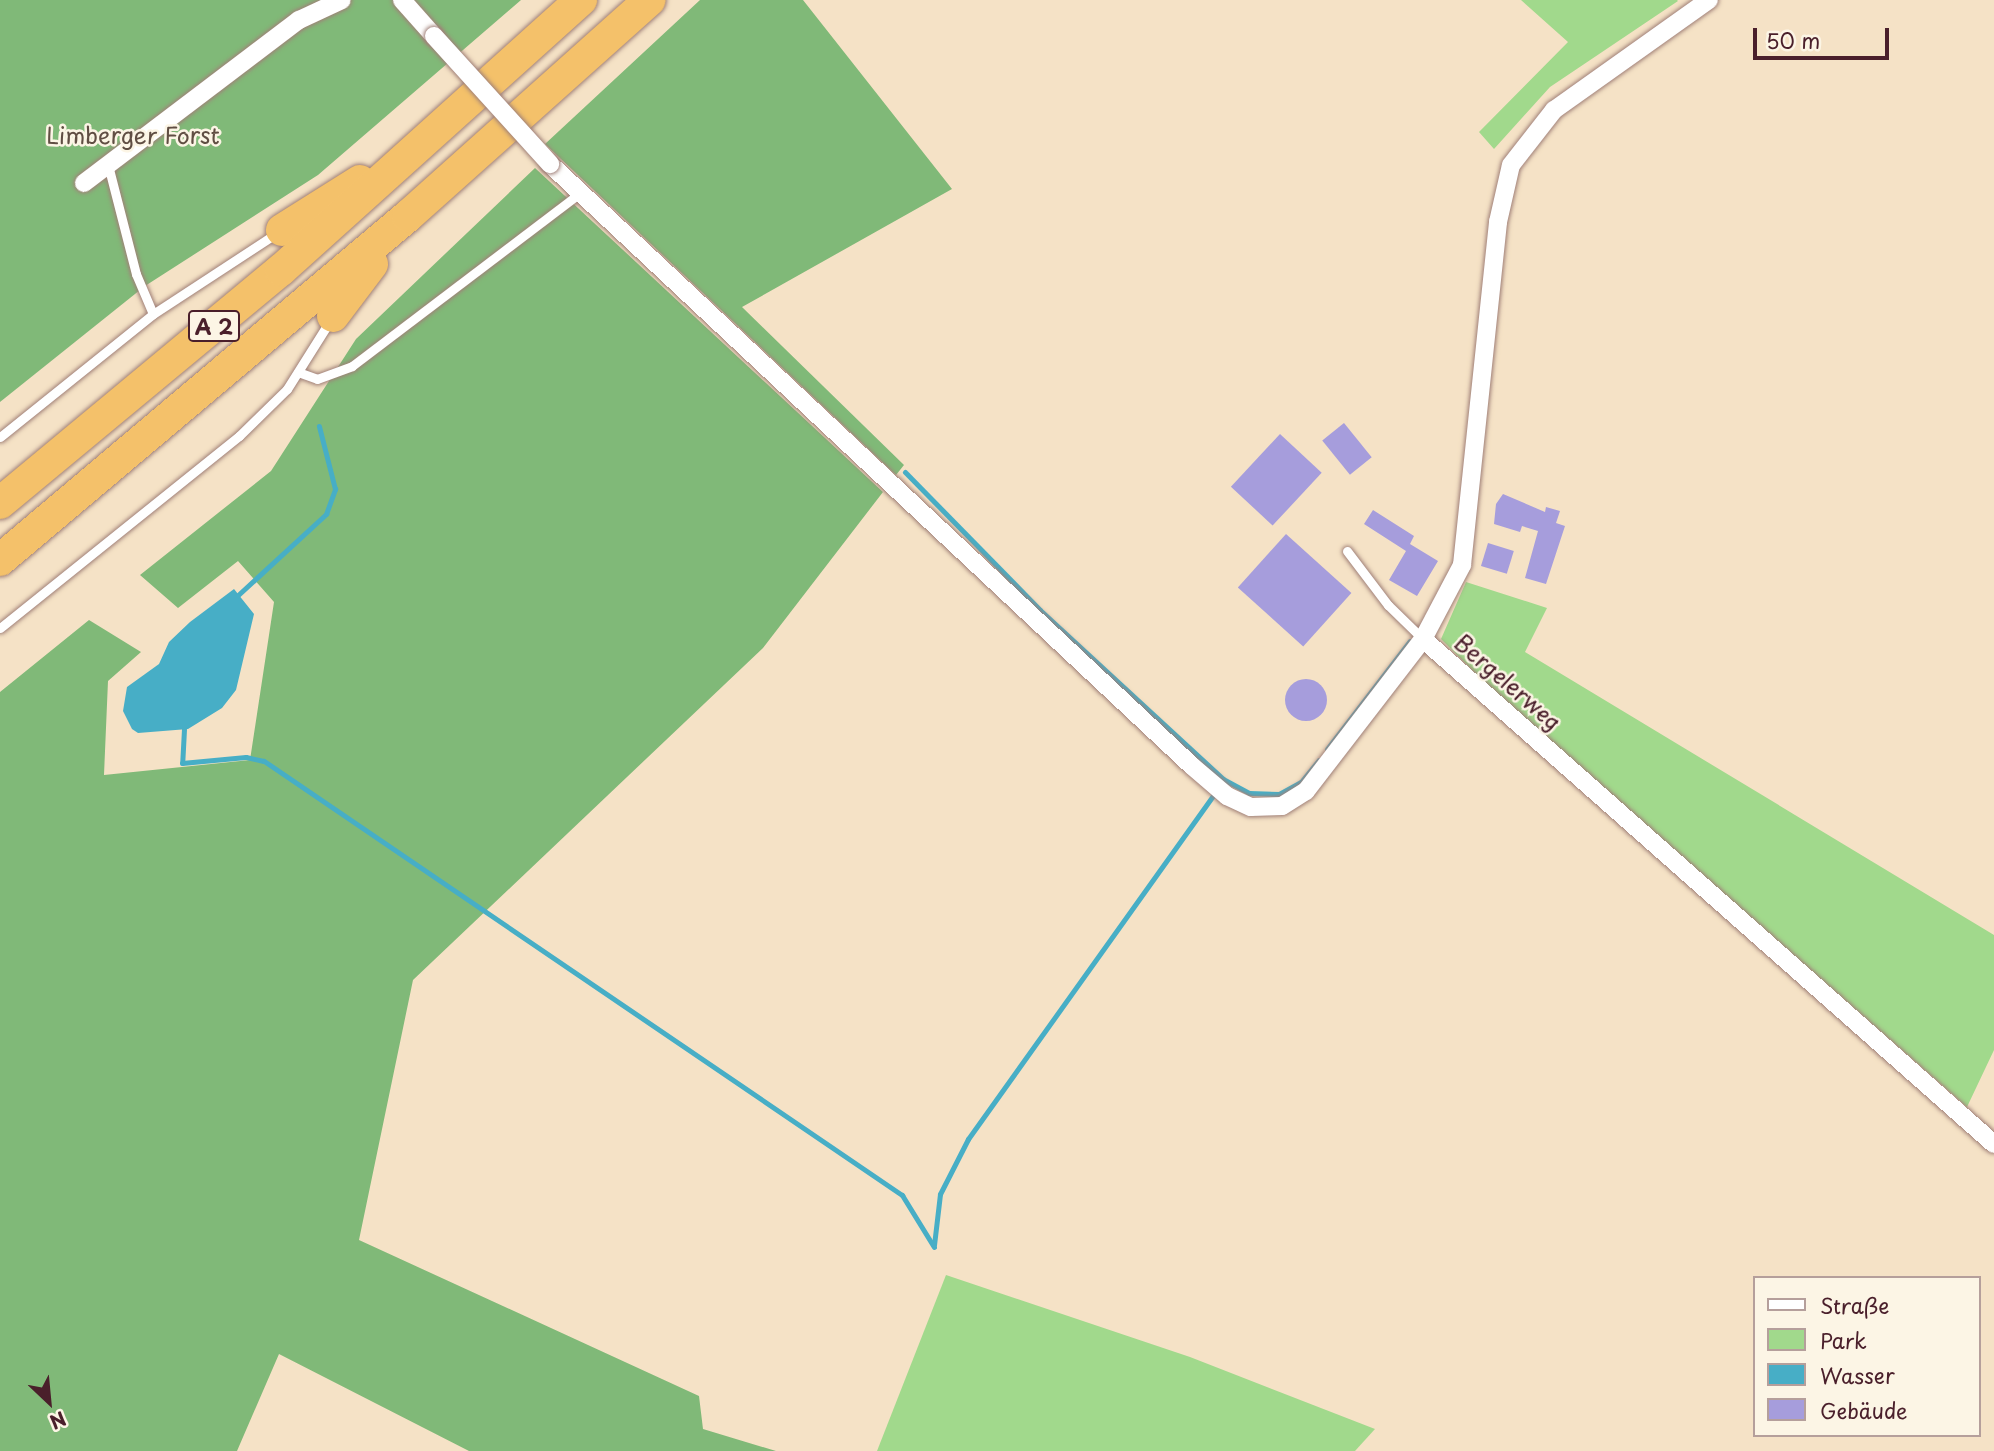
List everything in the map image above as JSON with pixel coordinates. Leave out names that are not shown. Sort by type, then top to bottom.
[{"type":"highway","name":"A 2","points":[[0,503],[425,144],[581,0]]},
{"type":"highway","name":"A 2","points":[[0,560],[408,216],[650,0]]},
{"type":"highway","points":[[282,230],[425,144]]},
{"type":"highway","points":[[333,316],[408,216]]},
{"type":"street","points":[[84,183],[299,20],[342,0]]},
{"type":"street","points":[[402,0],[579,194],[1227,796],[1251,807],[1282,806],[1306,791],[1423,639]]},
{"type":"street","name":"Bergelerweg","points":[[1709,0],[1554,110],[1511,165],[1498,222],[1462,565],[1423,639],[1994,1144]]},
{"type":"lane","points":[[108,165],[136,274],[153,314]]},
{"type":"lane","points":[[298,372],[317,379],[352,366],[579,194]]},
{"type":"lane","points":[[0,437],[153,314],[282,230]]},
{"type":"lane","points":[[0,628],[239,436],[287,389],[333,316]]},
{"type":"lane","points":[[1347,551],[1388,605],[1423,639]]},
{"type":"green space","name":"Limberger Forst","points":[[0,0],[521,0],[318,175],[145,286],[0,402]]},
{"type":"green space","points":[[700,0],[803,0],[952,189],[742,307],[904,465],[896,475],[545,144]]},
{"type":"green space","points":[[1521,0],[1678,1],[1550,87],[1494,149],[1479,132],[1568,42]]},
{"type":"green space","points":[[535,168],[883,492],[763,648],[413,980],[359,1240],[699,1396],[703,1429],[776,1451],[469,1451],[279,1354],[237,1451],[0,1451],[0,692],[89,620],[141,652],[108,681],[104,775],[250,760],[274,602],[238,561],[178,608],[140,575],[271,471],[356,339]]},
{"type":"green space","points":[[1466,582],[1547,608],[1525,652],[1994,935],[1994,1050],[1967,1107],[1496,694],[1441,639]]},
{"type":"green space","points":[[946,1275],[1190,1357],[1375,1429],[1355,1451],[877,1451]]},
{"type":"water","points":[[234,589],[254,614],[236,690],[222,708],[188,729],[138,733],[132,729],[123,711],[127,687],[159,664],[169,642],[190,622]]},
{"type":"building","points":[[1344,423],[1372,457],[1350,475],[1322,441]]},
{"type":"building","points":[[1280,434],[1322,473],[1273,526],[1231,487]]},
{"type":"building","points":[[1503,494],[1545,512],[1546,507],[1560,511],[1556,523],[1565,526],[1546,584],[1525,578],[1538,531],[1522,526],[1520,532],[1494,524],[1496,504]]},
{"type":"building","points":[[1373,510],[1414,536],[1410,544],[1438,561],[1417,596],[1389,580],[1406,551],[1364,524]]},
{"type":"building","points":[[1286,534],[1351,593],[1303,646],[1238,588]]},
{"type":"building","points":[[1488,543],[1514,551],[1507,574],[1481,566]]},
{"type":"building","points":[[1306,679],[1321,685],[1327,700],[1321,715],[1306,721],[1291,715],[1285,700],[1291,685]]},
{"type":"waterway","points":[[238,595],[326,514],[335,489],[319,426]]},
{"type":"waterway","points":[[905,472],[1040,610],[1223,779],[1249,793],[1279,794],[1301,782],[1319,760]]},
{"type":"waterway","points":[[1327,749],[1410,641]]},
{"type":"waterway","points":[[184,729],[182,763],[246,757],[264,761],[902,1195],[934,1247]]},
{"type":"waterway","points":[[934,1245],[940,1194],[968,1139],[1213,795]]}]
